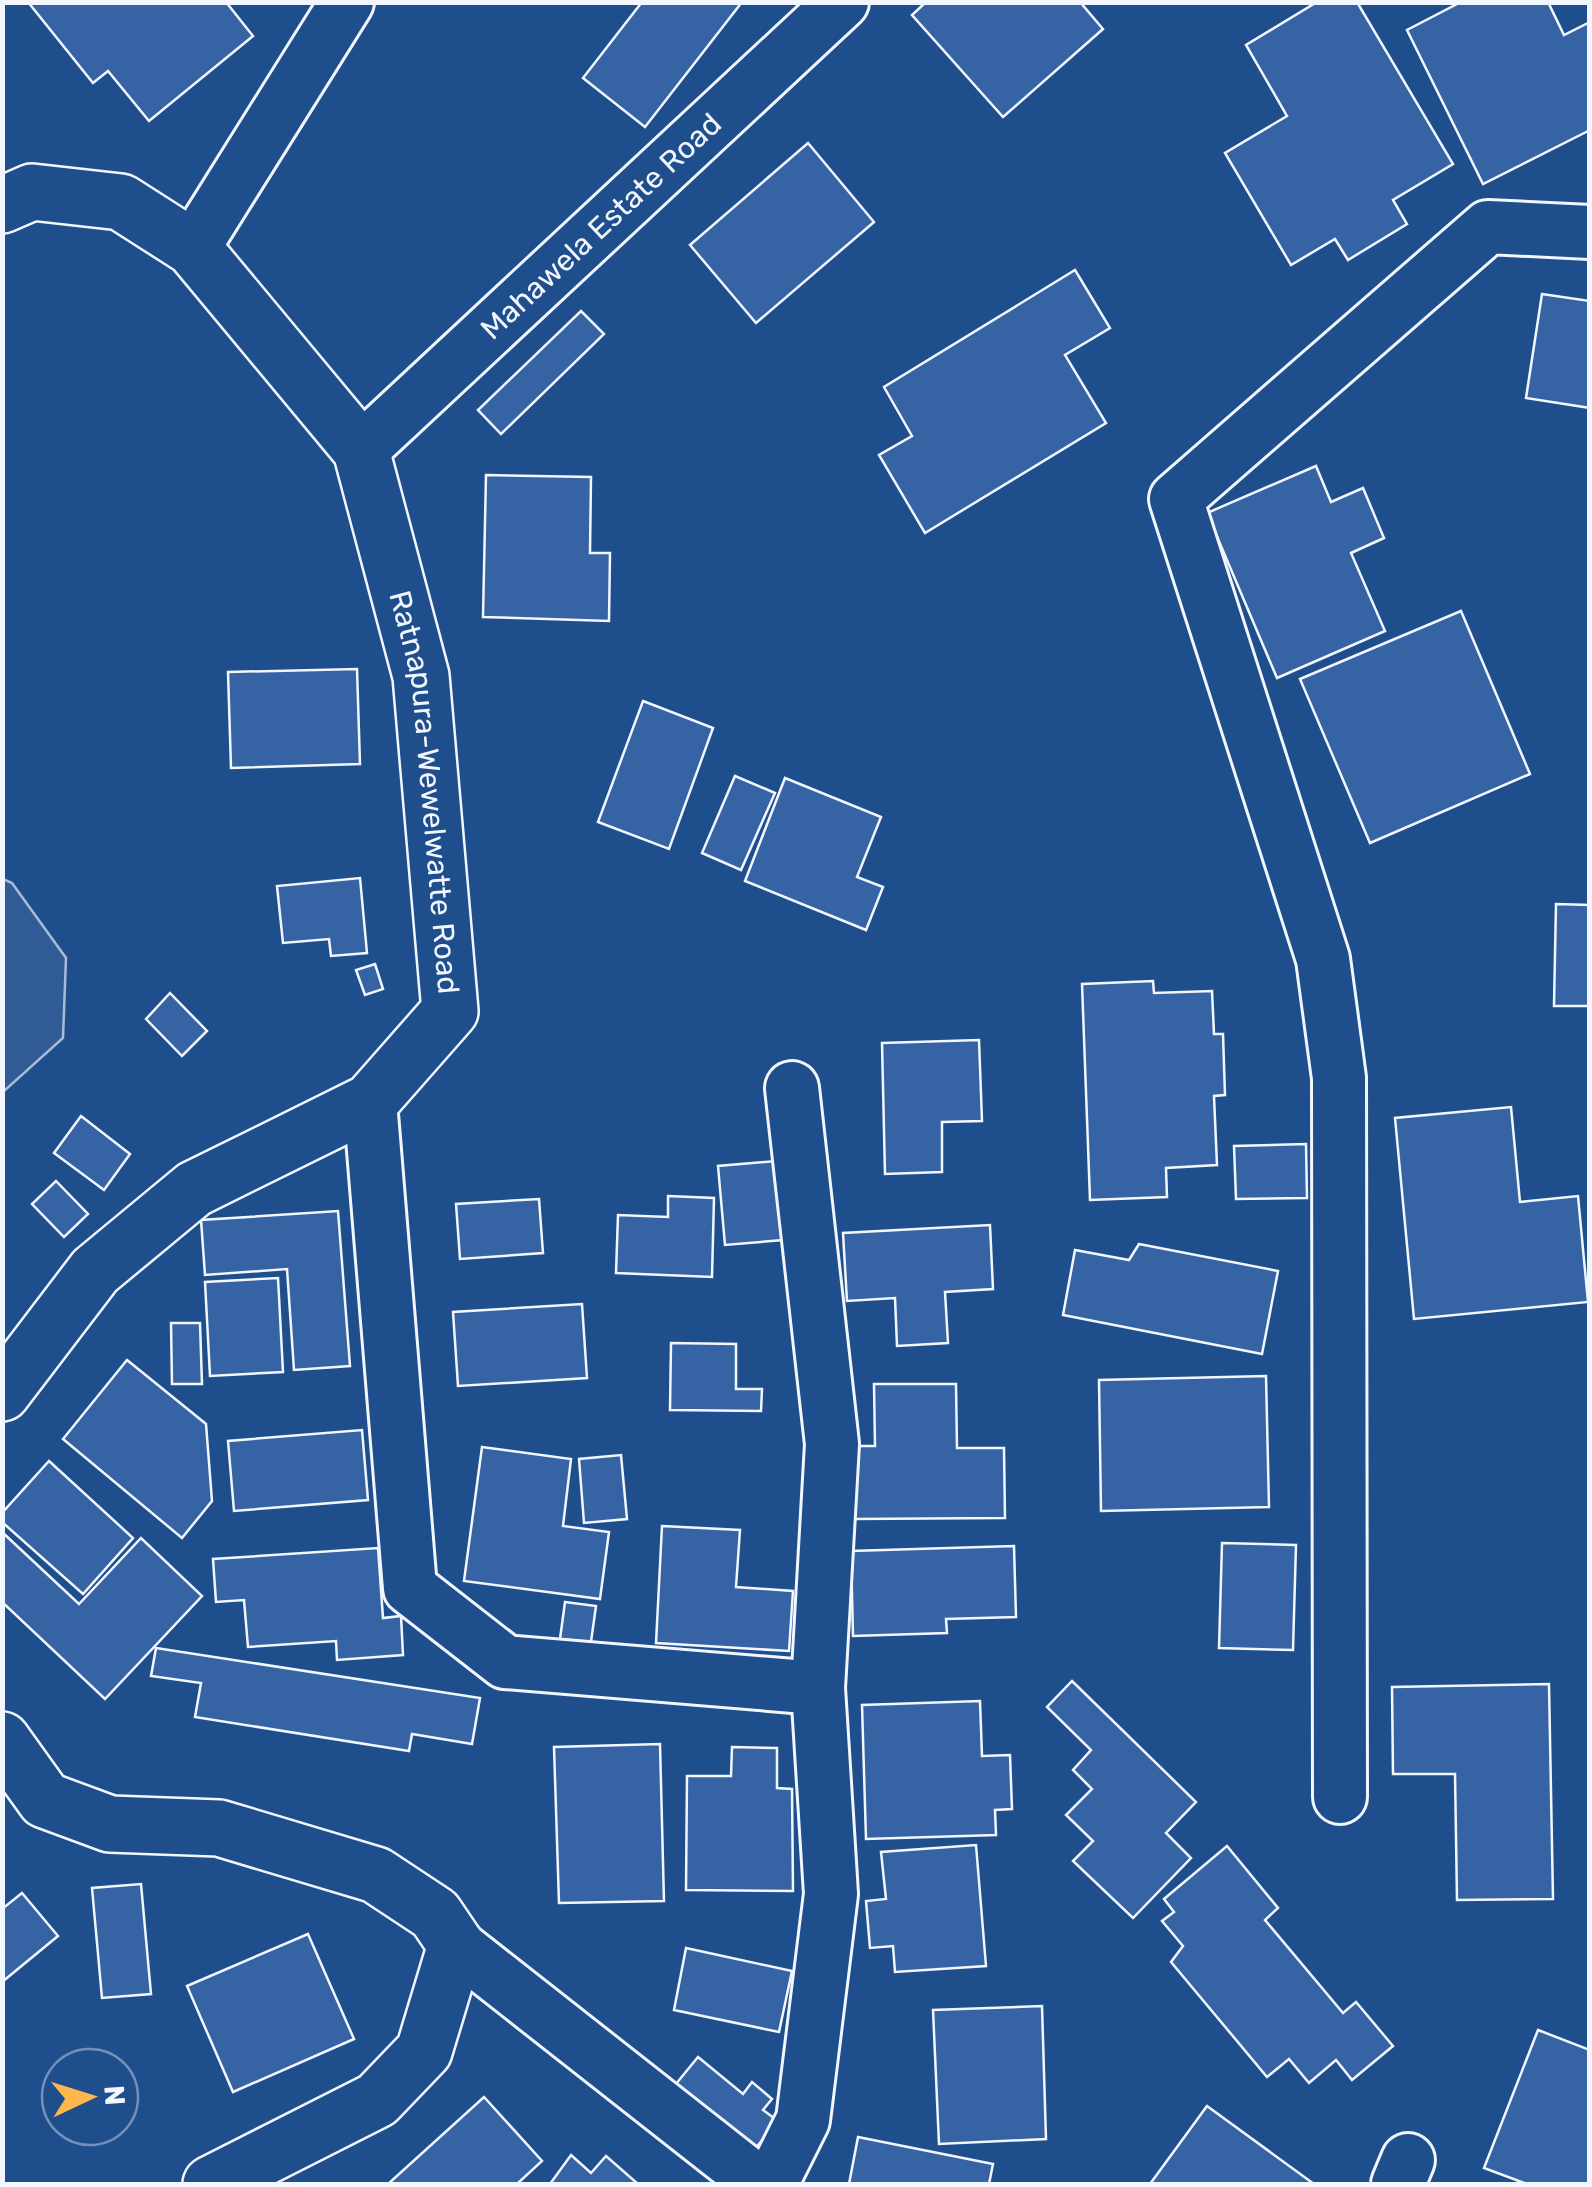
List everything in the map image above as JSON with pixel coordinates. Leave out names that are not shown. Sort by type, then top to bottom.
[{"type":"main road","name":"Ratnapura-Wewelwatte Road","points":[[2,204],[32,192],[121,202],[192,248],[361,450],[421,676],[450,1011],[370,1102],[194,1189],[94,1270],[2,1393]]},
{"type":"main road","points":[[2,1740],[45,1800],[110,1824],[219,1828],[376,1875],[435,1914],[456,1945],[424,2050],[377,2100],[210,2184]]},
{"type":"street","points":[[192,248],[347,2]]},
{"type":"street","name":"Mahawela Estate Road","points":[[361,450],[842,2]]},
{"type":"street","points":[[1340,1797],[1340,1078],[1324,959],[1176,499],[1488,227],[1590,232]]},
{"type":"street","points":[[772,2184],[803,2120],[831,1894],[818,1688],[832,1444],[792,1088]]},
{"type":"street","points":[[370,1102],[410,1588],[504,1662],[818,1688]]},
{"type":"street","points":[[456,1945],[760,2184]]},
{"type":"shaded area","points":[[3,879],[12,883],[66,958],[63,1038],[3,1092]]},
{"type":"building","points":[[28,2],[226,2],[253,36],[149,121],[108,71],[93,83]]},
{"type":"building","points":[[642,2],[742,2],[645,127],[583,78]]},
{"type":"building","points":[[926,2],[1080,2],[1103,29],[1003,117],[912,15]]},
{"type":"building","points":[[1317,2],[1357,2],[1453,164],[1393,200],[1407,224],[1348,260],[1335,239],[1291,265],[1225,153],[1287,116],[1246,45]]},
{"type":"building","points":[[1461,2],[1548,2],[1564,35],[1590,22],[1590,130],[1483,184],[1407,30]]},
{"type":"building","points":[[808,143],[874,222],[756,323],[690,245]]},
{"type":"building","points":[[1075,270],[1110,328],[1065,355],[1106,423],[925,533],[879,455],[912,436],[884,387]]},
{"type":"building","points":[[1542,294],[1590,301],[1590,408],[1526,398]]},
{"type":"building","points":[[581,311],[604,334],[501,434],[478,410]]},
{"type":"building","points":[[1316,466],[1331,502],[1363,488],[1384,538],[1351,553],[1385,631],[1277,678],[1207,513]]},
{"type":"building","points":[[486,475],[591,477],[590,553],[610,553],[609,621],[483,617]]},
{"type":"building","points":[[1461,611],[1530,774],[1370,843],[1300,679]]},
{"type":"building","points":[[357,669],[360,764],[231,768],[228,672]]},
{"type":"building","points":[[643,701],[713,728],[669,849],[598,822]]},
{"type":"building","points":[[735,776],[775,793],[741,870],[702,853]]},
{"type":"building","points":[[785,778],[881,817],[857,877],[883,887],[866,930],[745,881]]},
{"type":"building","points":[[360,878],[367,953],[331,956],[329,939],[283,943],[277,886]]},
{"type":"building","points":[[1556,904],[1590,905],[1590,1006],[1554,1006]]},
{"type":"building","points":[[375,964],[383,989],[365,995],[356,970]]},
{"type":"building","points":[[1153,981],[1154,993],[1212,991],[1214,1034],[1223,1034],[1225,1095],[1214,1096],[1217,1165],[1166,1168],[1167,1197],[1090,1200],[1082,984]]},
{"type":"building","points":[[170,993],[207,1031],[182,1056],[146,1019]]},
{"type":"building","points":[[979,1040],[982,1121],[942,1122],[942,1172],[885,1174],[882,1043]]},
{"type":"building","points":[[1511,1107],[1520,1202],[1578,1196],[1588,1302],[1414,1319],[1395,1118]]},
{"type":"building","points":[[81,1116],[130,1154],[104,1190],[54,1153]]},
{"type":"building","points":[[1306,1144],[1307,1198],[1236,1199],[1234,1146]]},
{"type":"building","points":[[776,1161],[783,1240],[725,1245],[718,1166]]},
{"type":"building","points":[[56,1181],[88,1214],[64,1237],[32,1204]]},
{"type":"building","points":[[668,1196],[714,1198],[712,1277],[616,1273],[618,1215],[668,1217]]},
{"type":"building","points":[[539,1199],[543,1253],[460,1259],[456,1204]]},
{"type":"building","points":[[338,1211],[350,1366],[294,1370],[287,1269],[205,1275],[201,1220]]},
{"type":"building","points":[[990,1225],[993,1289],[945,1292],[948,1343],[897,1346],[895,1298],[847,1301],[843,1233]]},
{"type":"building","points":[[1139,1244],[1278,1271],[1262,1354],[1063,1315],[1075,1250],[1129,1260]]},
{"type":"building","points":[[278,1278],[283,1372],[210,1376],[205,1282]]},
{"type":"building","points":[[582,1304],[587,1378],[458,1386],[453,1312]]},
{"type":"building","points":[[171,1323],[200,1323],[202,1384],[172,1384]]},
{"type":"building","points":[[671,1343],[736,1344],[736,1389],[762,1389],[761,1411],[670,1410]]},
{"type":"building","points":[[127,1360],[206,1424],[212,1501],[182,1538],[63,1439]]},
{"type":"building","points":[[1266,1376],[1269,1507],[1101,1511],[1099,1380]]},
{"type":"building","points":[[874,1384],[956,1384],[957,1448],[1004,1448],[1005,1518],[853,1519],[852,1446],[875,1446]]},
{"type":"building","points":[[362,1430],[368,1500],[234,1511],[228,1441]]},
{"type":"building","points":[[482,1447],[571,1459],[563,1526],[609,1532],[600,1599],[464,1581]]},
{"type":"building","points":[[621,1455],[627,1519],[584,1523],[579,1459]]},
{"type":"building","points":[[49,1461],[133,1538],[83,1594],[2,1522],[2,1513]]},
{"type":"building","points":[[662,1526],[740,1530],[736,1587],[793,1591],[789,1651],[656,1643]]},
{"type":"building","points":[[2,1532],[79,1604],[141,1538],[202,1596],[105,1699],[2,1602]]},
{"type":"building","points":[[1222,1543],[1296,1545],[1293,1650],[1219,1648]]},
{"type":"building","points":[[1014,1546],[1016,1617],[946,1619],[947,1633],[853,1636],[851,1551]]},
{"type":"building","points":[[378,1548],[383,1618],[401,1616],[403,1655],[337,1660],[336,1641],[248,1647],[244,1600],[216,1602],[213,1559]]},
{"type":"building","points":[[565,1602],[596,1606],[591,1642],[560,1639]]},
{"type":"building","points":[[156,1648],[480,1698],[472,1744],[412,1734],[409,1751],[195,1717],[201,1683],[151,1676]]},
{"type":"building","points":[[1072,1681],[1196,1802],[1166,1833],[1191,1858],[1133,1918],[1073,1861],[1093,1841],[1066,1815],[1092,1789],[1073,1770],[1091,1750],[1047,1707]]},
{"type":"building","points":[[1549,1684],[1553,1899],[1457,1900],[1455,1774],[1393,1774],[1392,1687]]},
{"type":"building","points":[[980,1701],[982,1756],[1010,1755],[1012,1809],[995,1810],[996,1835],[866,1839],[862,1705]]},
{"type":"building","points":[[660,1744],[664,1901],[559,1903],[554,1747]]},
{"type":"building","points":[[732,1747],[777,1748],[777,1788],[792,1789],[793,1891],[686,1890],[687,1776],[731,1776]]},
{"type":"building","points":[[976,1845],[986,1966],[895,1972],[893,1946],[870,1948],[866,1901],[886,1899],[881,1852]]},
{"type":"building","points":[[1227,1846],[1278,1908],[1265,1920],[1343,2013],[1356,2002],[1393,2046],[1352,2080],[1336,2060],[1309,2083],[1289,2059],[1267,2077],[1171,1962],[1183,1946],[1162,1921],[1174,1912],[1164,1899]]},
{"type":"building","points":[[141,1884],[151,1994],[102,1998],[92,1888]]},
{"type":"building","points":[[22,1893],[58,1936],[2,1982],[2,1909]]},
{"type":"building","points":[[308,1934],[354,2039],[233,2092],[187,1986]]},
{"type":"building","points":[[686,1948],[792,1971],[779,2032],[674,2010]]},
{"type":"building","points":[[1042,2006],[1046,2139],[939,2144],[933,2010]]},
{"type":"building","points":[[1538,2030],[1590,2050],[1590,2184],[1527,2184],[1484,2168]]},
{"type":"building","points":[[698,2057],[743,2094],[752,2082],[772,2099],[763,2110],[778,2121],[741,2166],[662,2101]]},
{"type":"building","points":[[484,2097],[542,2161],[517,2184],[388,2184]]},
{"type":"building","points":[[1207,2106],[1314,2184],[1150,2184]]},
{"type":"building","points":[[858,2137],[993,2164],[989,2184],[849,2184]]},
{"type":"building","points":[[571,2155],[591,2173],[606,2156],[638,2184],[550,2184]]}]
